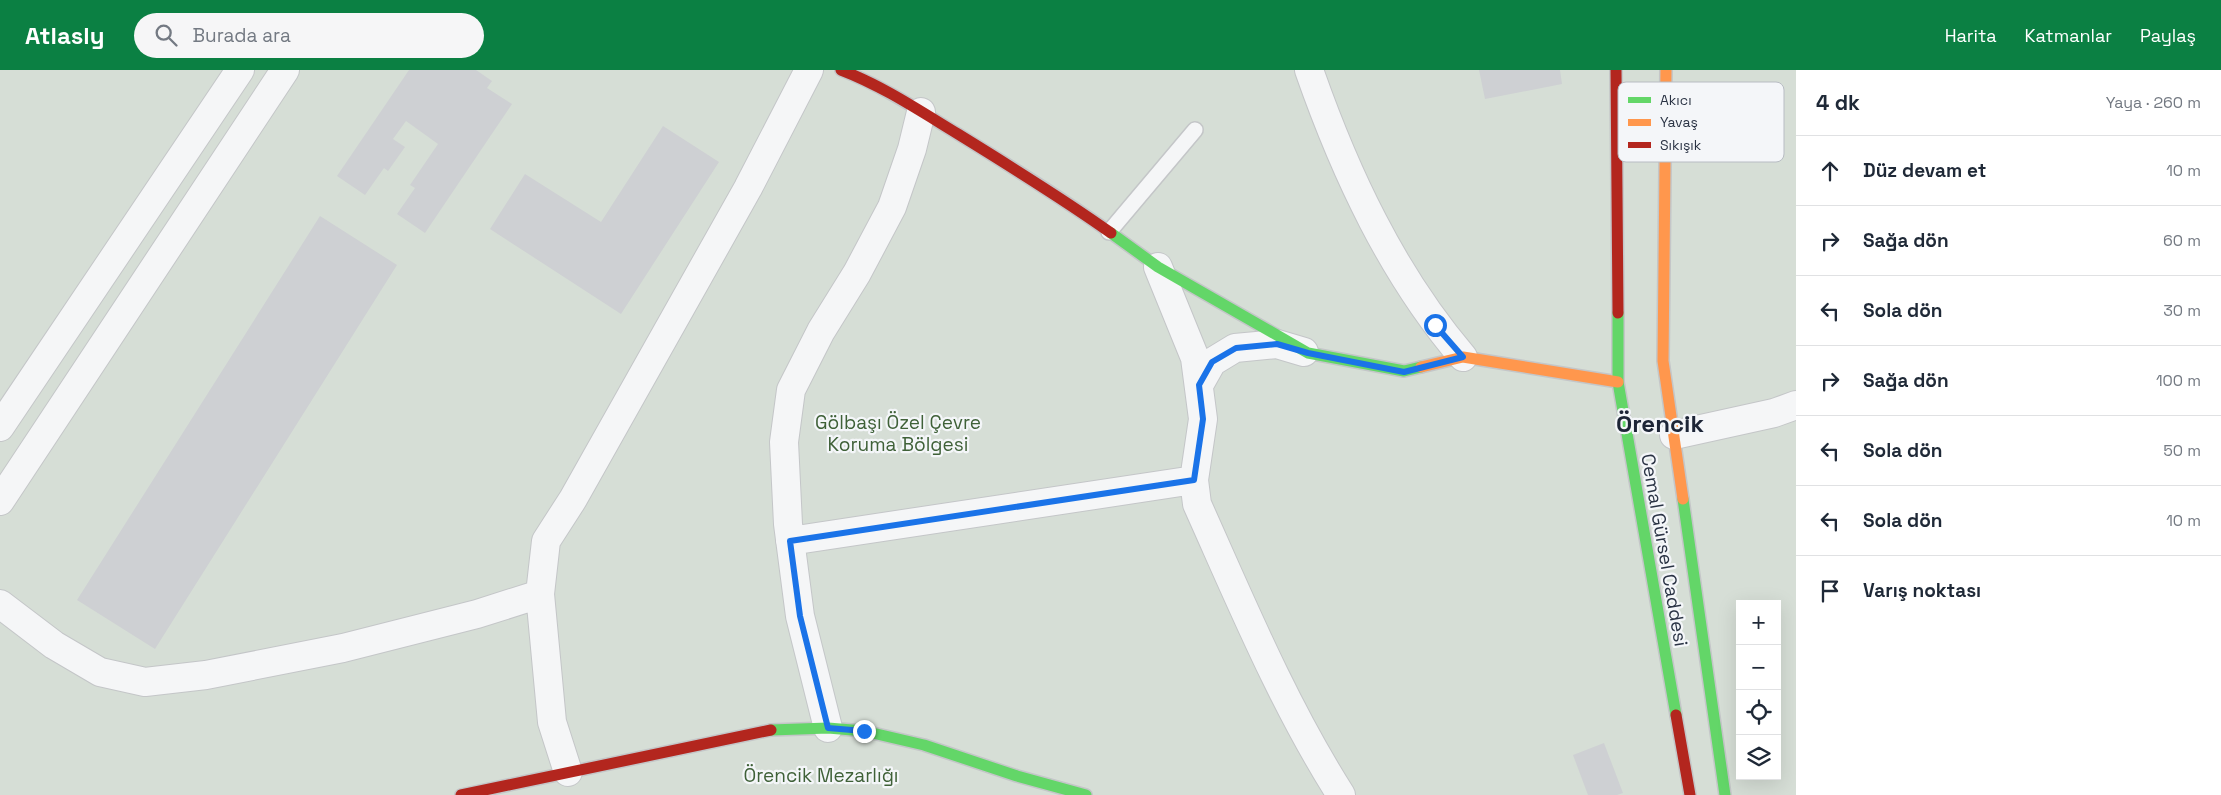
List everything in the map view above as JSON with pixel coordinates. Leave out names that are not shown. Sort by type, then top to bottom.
[{"type":"street","points":[[0,427],[240,70]]},
{"type":"street","points":[[0,500],[285,70]]},
{"type":"street","points":[[568,772],[552,722],[540,594],[546,541],[573,499],[748,188],[809,70]]},
{"type":"street","points":[[841,70],[869,81],[922,112],[1054,192],[1158,267],[1308,353]]},
{"type":"street","points":[[1309,70],[1331,131],[1360,200],[1435,325],[1463,357]]},
{"type":"street","name":"Cemal Gürsel Caddesi","points":[[1616,70],[1618,382],[1690,795]]},
{"type":"street","points":[[828,728],[800,616],[790,541],[784,442],[792,390],[821,331],[857,273],[892,207],[912,149],[922,112]]},
{"type":"street","name":"Cemal Gürsel Caddesi","points":[[1665,162],[1663,361],[1725,795]]},
{"type":"street","points":[[1158,267],[1195,358],[1203,419],[1194,480],[1197,504],[1276,678],[1324,769],[1341,795]]},
{"type":"street","points":[[1199,385],[1212,362],[1236,348],[1277,344],[1308,353],[1404,372],[1463,357],[1618,382]]},
{"type":"street","points":[[1674,435],[1774,413],[1796,405]]},
{"type":"street","points":[[790,541],[1194,480]]},
{"type":"street","points":[[0,604],[54,645],[100,672],[145,682],[206,675],[343,648],[477,614],[540,594]]},
{"type":"street","points":[[461,795],[777,729],[828,728],[864,731],[924,744],[1017,776],[1086,795]]},
{"type":"lane","points":[[1109,232],[1195,130]]},
{"type":"green space","name":"Gölbaşı Özel Çevre Koruma Bölgesi","points":[[0,70],[1796,70],[1796,795],[0,795]]},
{"type":"building","points":[[409,70],[476,70],[492,81],[487,88],[512,104],[425,233],[397,214],[415,188],[410,185],[438,144],[406,121],[393,139],[405,147],[388,171],[384,168],[365,195],[337,176]]},
{"type":"building","points":[[1479,70],[1560,70],[1562,84],[1485,99]]},
{"type":"building","points":[[663,126],[719,162],[621,314],[490,229],[525,174],[601,222]]},
{"type":"building","points":[[320,216],[397,265],[155,649],[77,600]]},
{"type":"building","points":[[1604,743],[1623,793],[1617,795],[1588,795],[1573,755]]},
{"type":"traffic: fast","points":[[1111,233],[1158,267],[1308,353],[1404,371],[1421,367]]},
{"type":"traffic: fast","points":[[1618,313],[1618,382],[1676,715]]},
{"type":"traffic: fast","points":[[1683,499],[1725,795]]},
{"type":"traffic: fast","points":[[771,730],[828,728],[864,731],[924,745],[1017,776],[1086,795]]},
{"type":"traffic: slow","points":[[1666,70],[1666,82]]},
{"type":"traffic: slow","points":[[1665,162],[1663,361],[1683,499]]},
{"type":"traffic: slow","points":[[1421,367],[1463,357],[1618,382]]},
{"type":"traffic: jam","points":[[841,70],[857,76],[915,108],[1036,182],[1111,233]]},
{"type":"traffic: jam","points":[[1616,70],[1618,313]]},
{"type":"traffic: jam","points":[[1676,715],[1690,795]]},
{"type":"traffic: jam","points":[[461,795],[771,730]]},
{"type":"district","name":"Örencik","points":[[1660,424]]},
{"type":"route","points":[[864,731],[828,728],[800,616],[790,541],[1194,480],[1203,419],[1199,385],[1212,362],[1236,348],[1277,344],[1308,353],[1404,372],[1463,357],[1435,325]]},
{"type":"park label","name":"Örencik Mezarlığı","points":[[821,775]]}]
